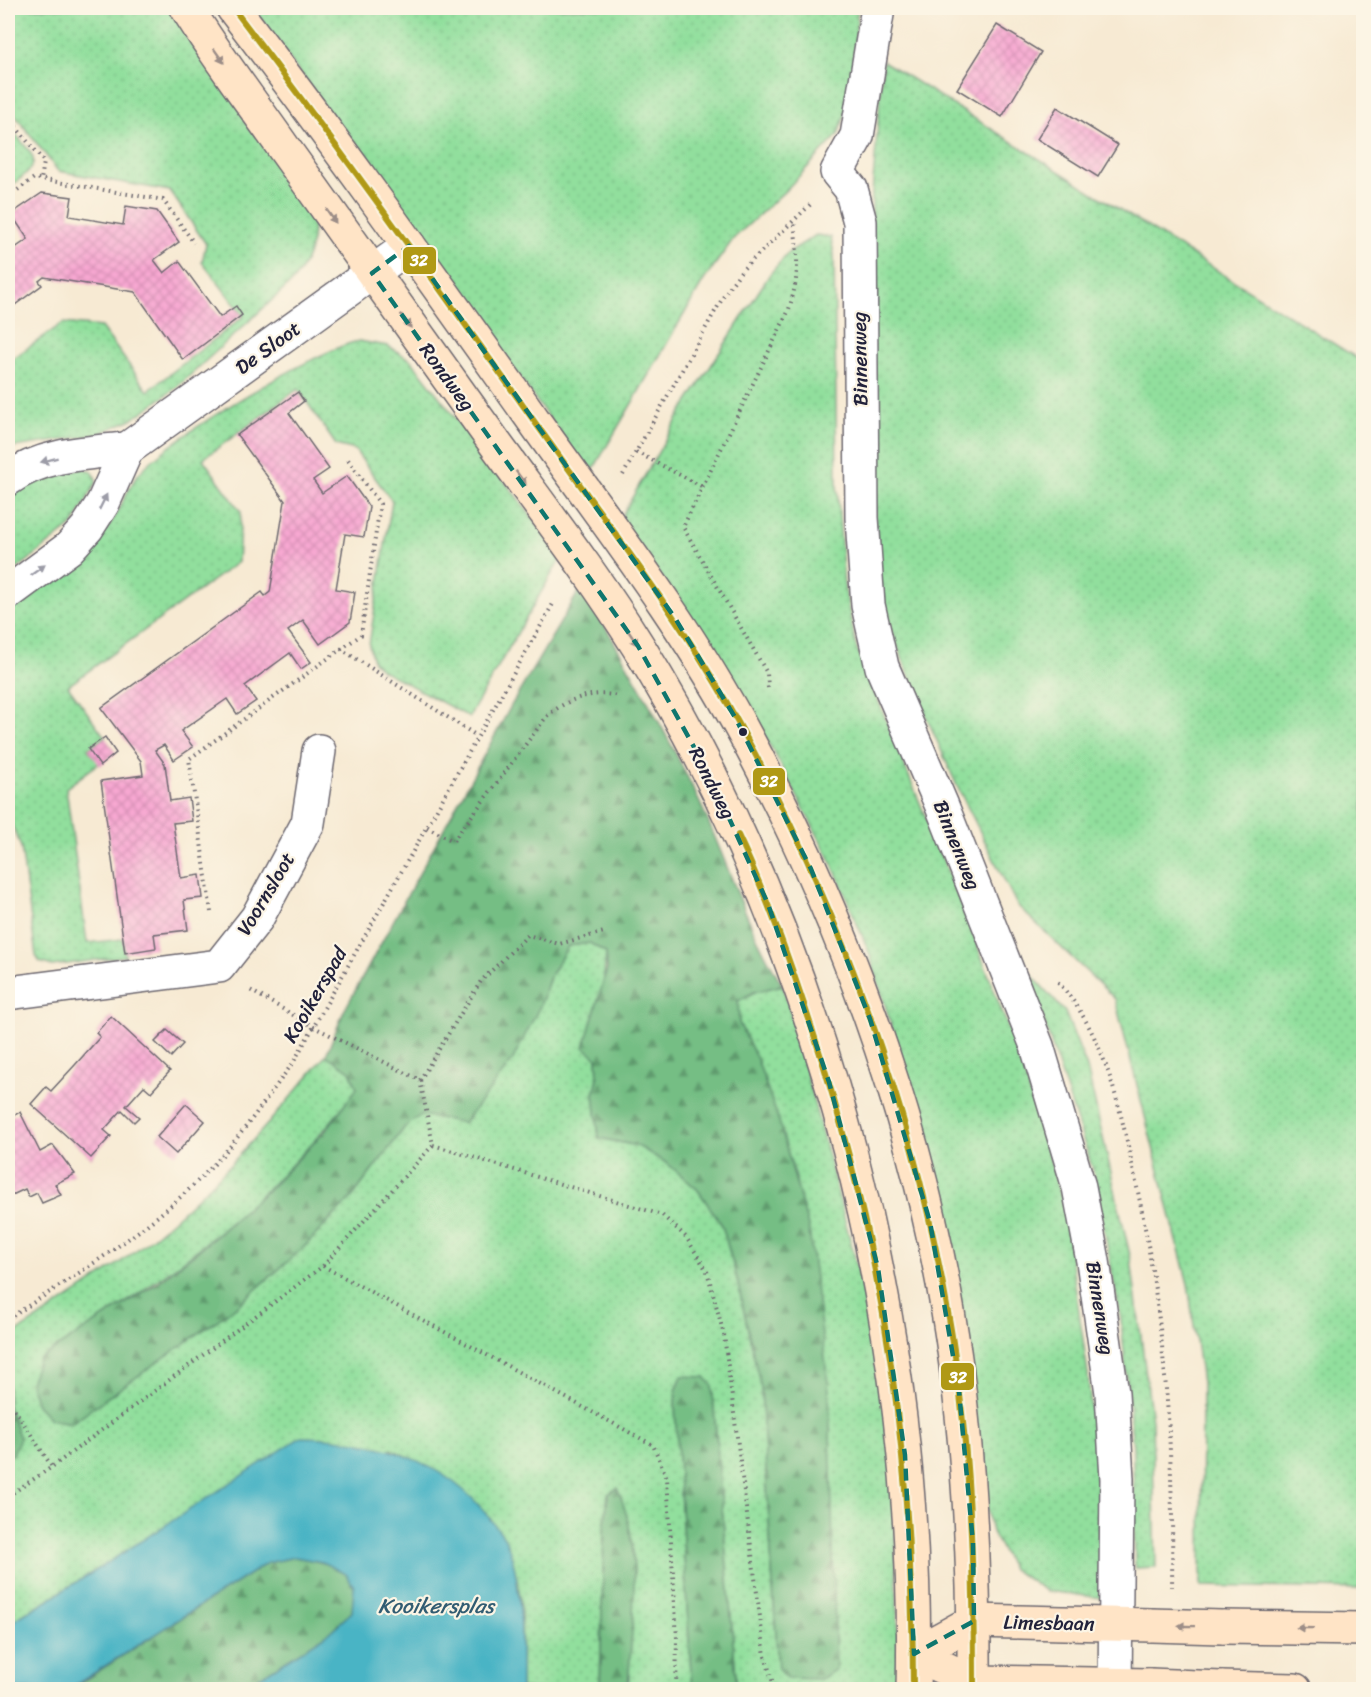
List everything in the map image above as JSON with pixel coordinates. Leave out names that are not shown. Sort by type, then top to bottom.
[{"type":"main road","name":"Rondweg","points":[[187,8],[372,273],[597,584],[638,646],[710,776],[746,851],[768,904],[830,1082],[849,1148],[878,1268],[906,1455],[914,1689]]},
{"type":"main road","points":[[233,8],[409,246],[675,618],[745,735],[811,869],[892,1080],[930,1222],[948,1312],[960,1402],[973,1543],[974,1686]]},
{"type":"main road","points":[[914,1654],[974,1621]]},
{"type":"main road","name":"Limesbaan","points":[[974,1621],[1364,1629]]},
{"type":"main road","points":[[914,1654],[974,1686],[1115,1687],[1150,1685],[1295,1689]]},
{"type":"street","name":"Binnenweg","points":[[878,8],[857,136],[837,172],[851,189],[860,222],[862,518],[868,605],[882,667],[946,816],[1037,1046],[1079,1187],[1095,1272],[1112,1393],[1117,1479],[1115,1687]]},
{"type":"street","name":"De Sloot","points":[[8,479],[33,464],[55,458],[127,449],[409,246]]},
{"type":"street","points":[[8,593],[69,548],[87,528],[103,503],[127,449]]},
{"type":"street","name":"Voornsloot","points":[[219,966],[257,918],[308,823],[319,751]]},
{"type":"street","points":[[8,993],[219,966]]},
{"type":"path","points":[[8,117],[44,162],[41,180]]},
{"type":"path","points":[[8,198],[34,178],[163,200],[194,243]]},
{"type":"path","points":[[621,480],[726,292],[741,271],[794,221],[799,264],[796,288],[788,312],[683,527],[766,673],[768,691]]},
{"type":"path","points":[[636,452],[704,487]]},
{"type":"path","points":[[341,650],[361,635],[380,504],[347,458]]},
{"type":"path","name":"Kooikerspad","points":[[8,1318],[98,1260],[157,1217],[216,1162],[293,1063],[553,604]]},
{"type":"path","points":[[427,827],[453,841],[547,716],[563,703],[604,694],[618,696],[623,701]]},
{"type":"path","points":[[452,719],[477,736]]},
{"type":"path","points":[[433,1145],[420,1080],[481,981],[528,935],[559,944],[604,932]]},
{"type":"path","points":[[219,966],[238,982],[314,1027],[420,1080]]},
{"type":"path","points":[[8,1496],[52,1467],[323,1266],[433,1145]]},
{"type":"path","points":[[433,1145],[662,1215],[686,1237],[707,1270],[724,1335],[765,1656],[774,1689]]},
{"type":"path","points":[[323,1266],[653,1445],[667,1478],[676,1638],[675,1689]]},
{"type":"path","points":[[8,1399],[52,1467]]},
{"type":"highlighted area","points":[[409,246],[675,618],[736,719],[811,869],[870,1019],[930,1222],[959,1391],[973,1543],[974,1621],[914,1654],[905,1455],[878,1268],[829,1082],[768,904],[710,776],[638,646],[372,273]]},
{"type":"green space","points":[[8,8],[172,8],[312,214],[313,233],[307,258],[293,281],[176,388],[134,418],[97,435],[8,448],[8,362],[63,323],[101,327],[148,391],[244,316],[202,262],[206,244],[170,191],[58,171],[8,106]]},
{"type":"green space","points":[[253,8],[858,8],[852,78],[847,109],[838,135],[785,191],[734,238],[704,280],[590,475]]},
{"type":"green space","points":[[883,61],[1363,362],[1363,1589],[1201,1586],[1202,1383],[1188,1284],[1115,999],[1017,905],[957,786],[890,628],[877,571],[870,374],[872,194]]},
{"type":"green space","points":[[8,125],[30,153],[33,165],[8,188]]},
{"type":"green space","points":[[816,235],[831,237],[834,254],[837,484],[844,585],[856,646],[970,926],[1018,1054],[1063,1202],[1088,1374],[1098,1495],[1102,1598],[1046,1591],[1012,1569],[992,1532],[982,1485],[925,1138],[869,952],[831,861],[777,758],[725,667],[620,519],[682,411],[770,274],[789,252]]},
{"type":"green space","points":[[359,341],[388,346],[411,360],[562,556],[469,717],[382,670],[373,661],[369,645],[392,501],[355,450],[336,445],[298,389],[203,459],[241,512],[238,562],[68,686],[105,737],[88,749],[99,763],[66,788],[87,943],[123,939],[125,956],[52,966],[40,962],[36,956],[21,847],[8,816],[8,607],[92,545],[112,521],[137,476],[152,460],[177,441],[277,378],[338,348]]},
{"type":"green space","points":[[84,468],[93,473],[96,483],[73,525],[8,576],[8,494],[24,483]]},
{"type":"green space","points":[[582,586],[687,775],[748,919],[783,985],[754,992],[738,1001],[739,1023],[757,1059],[779,1121],[809,1230],[829,1391],[836,1669],[821,1679],[787,1678],[778,1668],[761,1388],[736,1275],[722,1225],[698,1190],[668,1164],[638,1146],[599,1138],[594,1094],[598,1078],[597,1058],[584,1047],[607,969],[606,953],[590,943],[568,946],[551,974],[540,1006],[512,1061],[464,1123],[421,1115],[405,1127],[353,1196],[304,1247],[236,1307],[71,1423],[50,1419],[37,1405],[30,1382],[39,1359],[156,1284],[215,1237],[272,1186],[326,1130],[357,1088],[350,1071],[326,1055],[344,1011],[512,704]]},
{"type":"green space","points":[[590,943],[606,953],[597,1058],[598,1078],[594,1094],[599,1138],[638,1146],[668,1164],[698,1190],[722,1225],[736,1275],[761,1388],[778,1668],[836,1669],[796,1178],[757,1059],[739,1023],[738,1001],[754,992],[783,985],[891,1395],[900,1689],[737,1689],[712,1385],[682,1376],[676,1391],[675,1406],[692,1689],[628,1689],[634,1568],[608,1494],[604,1531],[600,1689],[521,1689],[520,1597],[515,1569],[506,1545],[478,1504],[460,1488],[416,1460],[391,1449],[95,1571],[8,1624],[8,1457],[13,1454],[13,1419],[8,1407],[8,1338],[112,1268],[171,1222],[271,1120],[326,1055],[350,1071],[358,1088],[324,1130],[251,1205],[170,1271],[84,1331],[39,1359],[50,1419],[71,1423],[236,1307],[304,1247],[353,1196],[405,1127],[540,1006],[551,974],[568,946]]},
{"type":"green space","points":[[1027,970],[1065,1012],[1087,1068],[1131,1260],[1152,1421],[1156,1567],[1135,1568],[1133,1447],[1121,1320],[1093,1170]]},
{"type":"green space","points":[[682,1376],[705,1377],[712,1385],[737,1689],[692,1689],[675,1406],[676,1391]]},
{"type":"green space","points":[[8,1407],[20,1438],[13,1454],[8,1457]]},
{"type":"green space","points":[[617,1488],[626,1512],[634,1562],[628,1689],[600,1689],[604,1532],[608,1494]]},
{"type":"green space","points":[[295,1557],[330,1565],[346,1574],[354,1588],[352,1612],[325,1636],[241,1689],[69,1690],[267,1563]]},
{"type":"water","name":"Kooikersplas","points":[[301,1437],[354,1442],[406,1456],[452,1481],[472,1498],[503,1535],[512,1557],[519,1594],[521,1689],[241,1689],[325,1636],[352,1612],[354,1587],[346,1574],[322,1562],[295,1557],[267,1563],[69,1689],[8,1689],[8,1624],[95,1571]]},
{"type":"building","points":[[997,25],[1041,52],[1002,117],[957,89]]},
{"type":"building","points":[[1057,107],[1118,145],[1098,177],[1037,139]]},
{"type":"building","points":[[42,193],[72,197],[69,216],[123,225],[126,206],[157,211],[179,242],[154,260],[164,273],[179,261],[220,317],[236,306],[242,315],[183,360],[135,292],[44,277],[39,281],[42,285],[8,310],[8,237],[15,248],[28,239],[11,214]]},
{"type":"building","points":[[298,392],[304,401],[289,413],[329,469],[313,480],[322,493],[347,476],[369,507],[364,537],[345,534],[336,589],[355,592],[350,622],[320,644],[303,620],[288,631],[311,662],[301,669],[290,653],[245,686],[256,701],[237,714],[227,699],[181,731],[193,747],[174,760],[164,745],[155,750],[165,764],[170,801],[189,798],[192,821],[173,823],[181,878],[200,875],[203,898],[184,900],[188,930],[154,934],[156,948],[125,953],[101,781],[143,775],[141,761],[101,708],[262,592],[265,596],[270,592],[285,501],[237,435]]},
{"type":"building","points":[[105,737],[116,753],[100,766],[88,749]]},
{"type":"building","points":[[111,1016],[170,1071],[151,1092],[144,1086],[126,1106],[139,1117],[134,1122],[122,1110],[104,1130],[111,1136],[91,1158],[31,1104],[46,1087],[51,1091],[75,1065],[100,1037],[96,1033]]},
{"type":"building","points":[[167,1030],[183,1044],[171,1057],[155,1042]]},
{"type":"building","points":[[186,1104],[205,1121],[176,1154],[157,1137]]},
{"type":"building","points":[[20,1112],[40,1152],[53,1145],[75,1174],[55,1184],[61,1195],[42,1203],[37,1193],[29,1197],[25,1189],[8,1197],[8,1118]]},
{"type":"transit line","name":"32","points":[[233,8],[385,213],[671,613],[745,735],[813,873],[843,944],[894,1089],[915,1162],[948,1312],[966,1453],[972,1548],[974,1690]]},
{"type":"transit line","name":"32","points":[[738,835],[780,935],[815,1038],[860,1200],[877,1280],[890,1360],[908,1522],[913,1690]]}]
